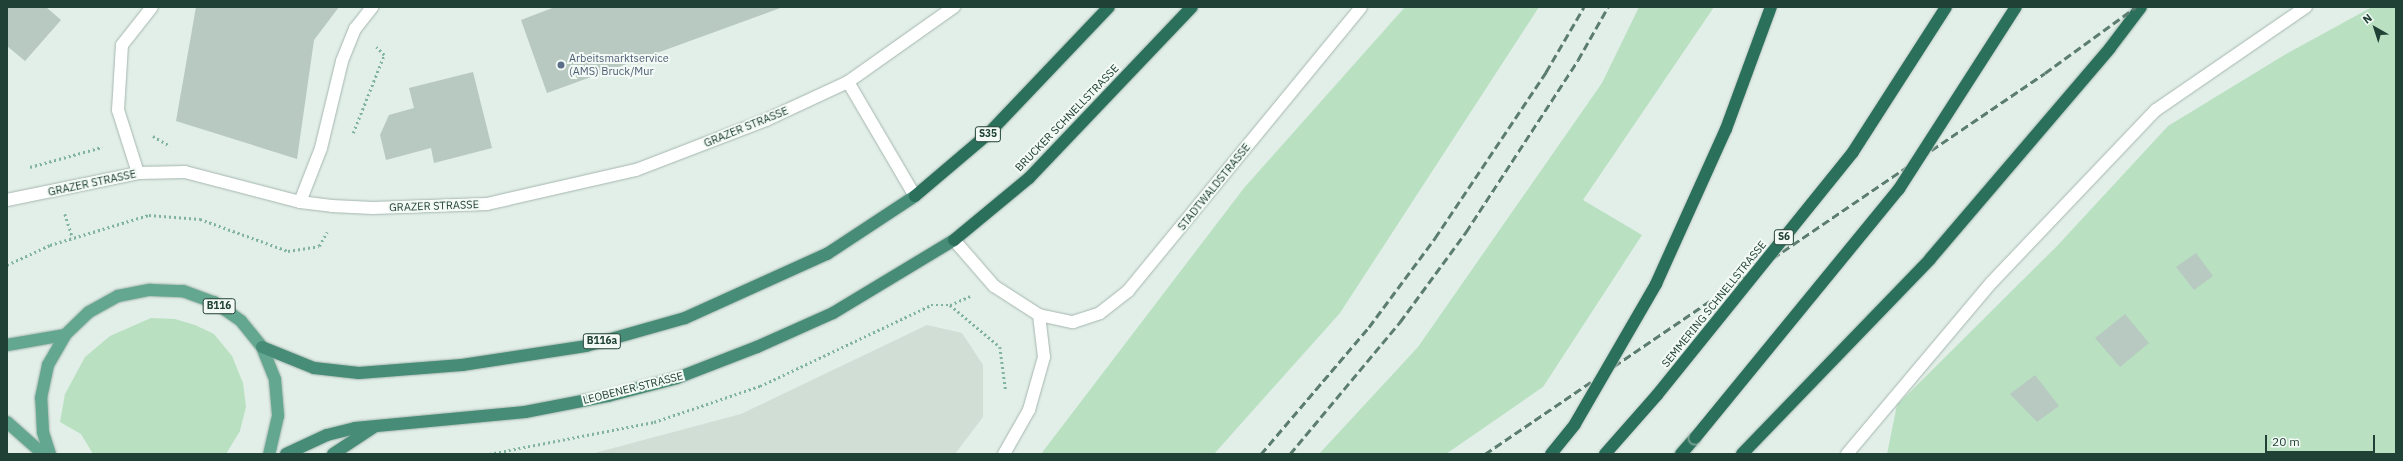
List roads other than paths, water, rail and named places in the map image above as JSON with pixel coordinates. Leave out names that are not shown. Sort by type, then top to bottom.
[{"type":"highway","name":"S35","points":[[915,196],[988,134],[1108,7]]},
{"type":"highway","name":"BRUCKER SCHNELLSTRASSE","points":[[954,240],[1029,178],[1192,7]]},
{"type":"highway","points":[[1551,454],[1576,424],[1656,284],[1726,129],[1771,7]]},
{"type":"highway","name":"SEMMERING SCHNELLSTRASSE","points":[[1605,454],[1657,395],[1853,152],[1946,7]]},
{"type":"highway","points":[[1681,454],[1899,189],[2016,7]]},
{"type":"highway","points":[[1742,454],[1930,259],[2105,54],[2141,7]]},
{"type":"highway","name":"B116a","points":[[262,347],[314,368],[359,373],[462,365],[586,346],[686,318],[827,254],[915,196]]},
{"type":"highway","name":"LEOBENER STRASSE","points":[[286,454],[327,435],[374,426],[525,412],[608,396],[677,378],[757,347],[833,313],[954,240]]},
{"type":"highway","points":[[333,454],[374,426]]},
{"type":"main road","name":"B116","points":[[50,454],[43,432],[41,398],[48,365],[65,335],[88,312],[118,296],[150,290],[177,291],[214,302],[241,321],[262,347],[275,380],[278,416],[269,454]]},
{"type":"main road","points":[[7,345],[65,335]]},
{"type":"main road","points":[[7,422],[43,454]]},
{"type":"street","points":[[138,173],[118,110],[122,45],[152,7]]},
{"type":"street","points":[[300,202],[321,148],[342,61],[356,29],[372,7]]},
{"type":"street","name":"STADTWALDSTRASSE","points":[[954,240],[994,286],[1039,315],[1073,322],[1100,313],[1128,291],[1361,7]]},
{"type":"street","points":[[1847,454],[1992,282],[2156,110],[2306,7]]},
{"type":"street","name":"GRAZER STRASSE","points":[[7,200],[138,173],[185,172],[300,202],[332,206],[373,208],[487,204],[636,170],[766,120],[848,82],[949,9]]},
{"type":"street","points":[[848,82],[915,196]]},
{"type":"street","points":[[1004,454],[1030,410],[1044,357],[1039,315]]},
{"type":"railway","points":[[1261,454],[1369,327],[1435,238],[1546,72],[1584,7]]},
{"type":"railway","points":[[1290,454],[1400,322],[1466,232],[1578,60],[1608,7]]},
{"type":"railway","points":[[1485,454],[2045,73],[2136,7]]},
{"type":"place","name":"Arbeitsmarktservice (AMS) Bruck/Mur","points":[[561,65]]}]
